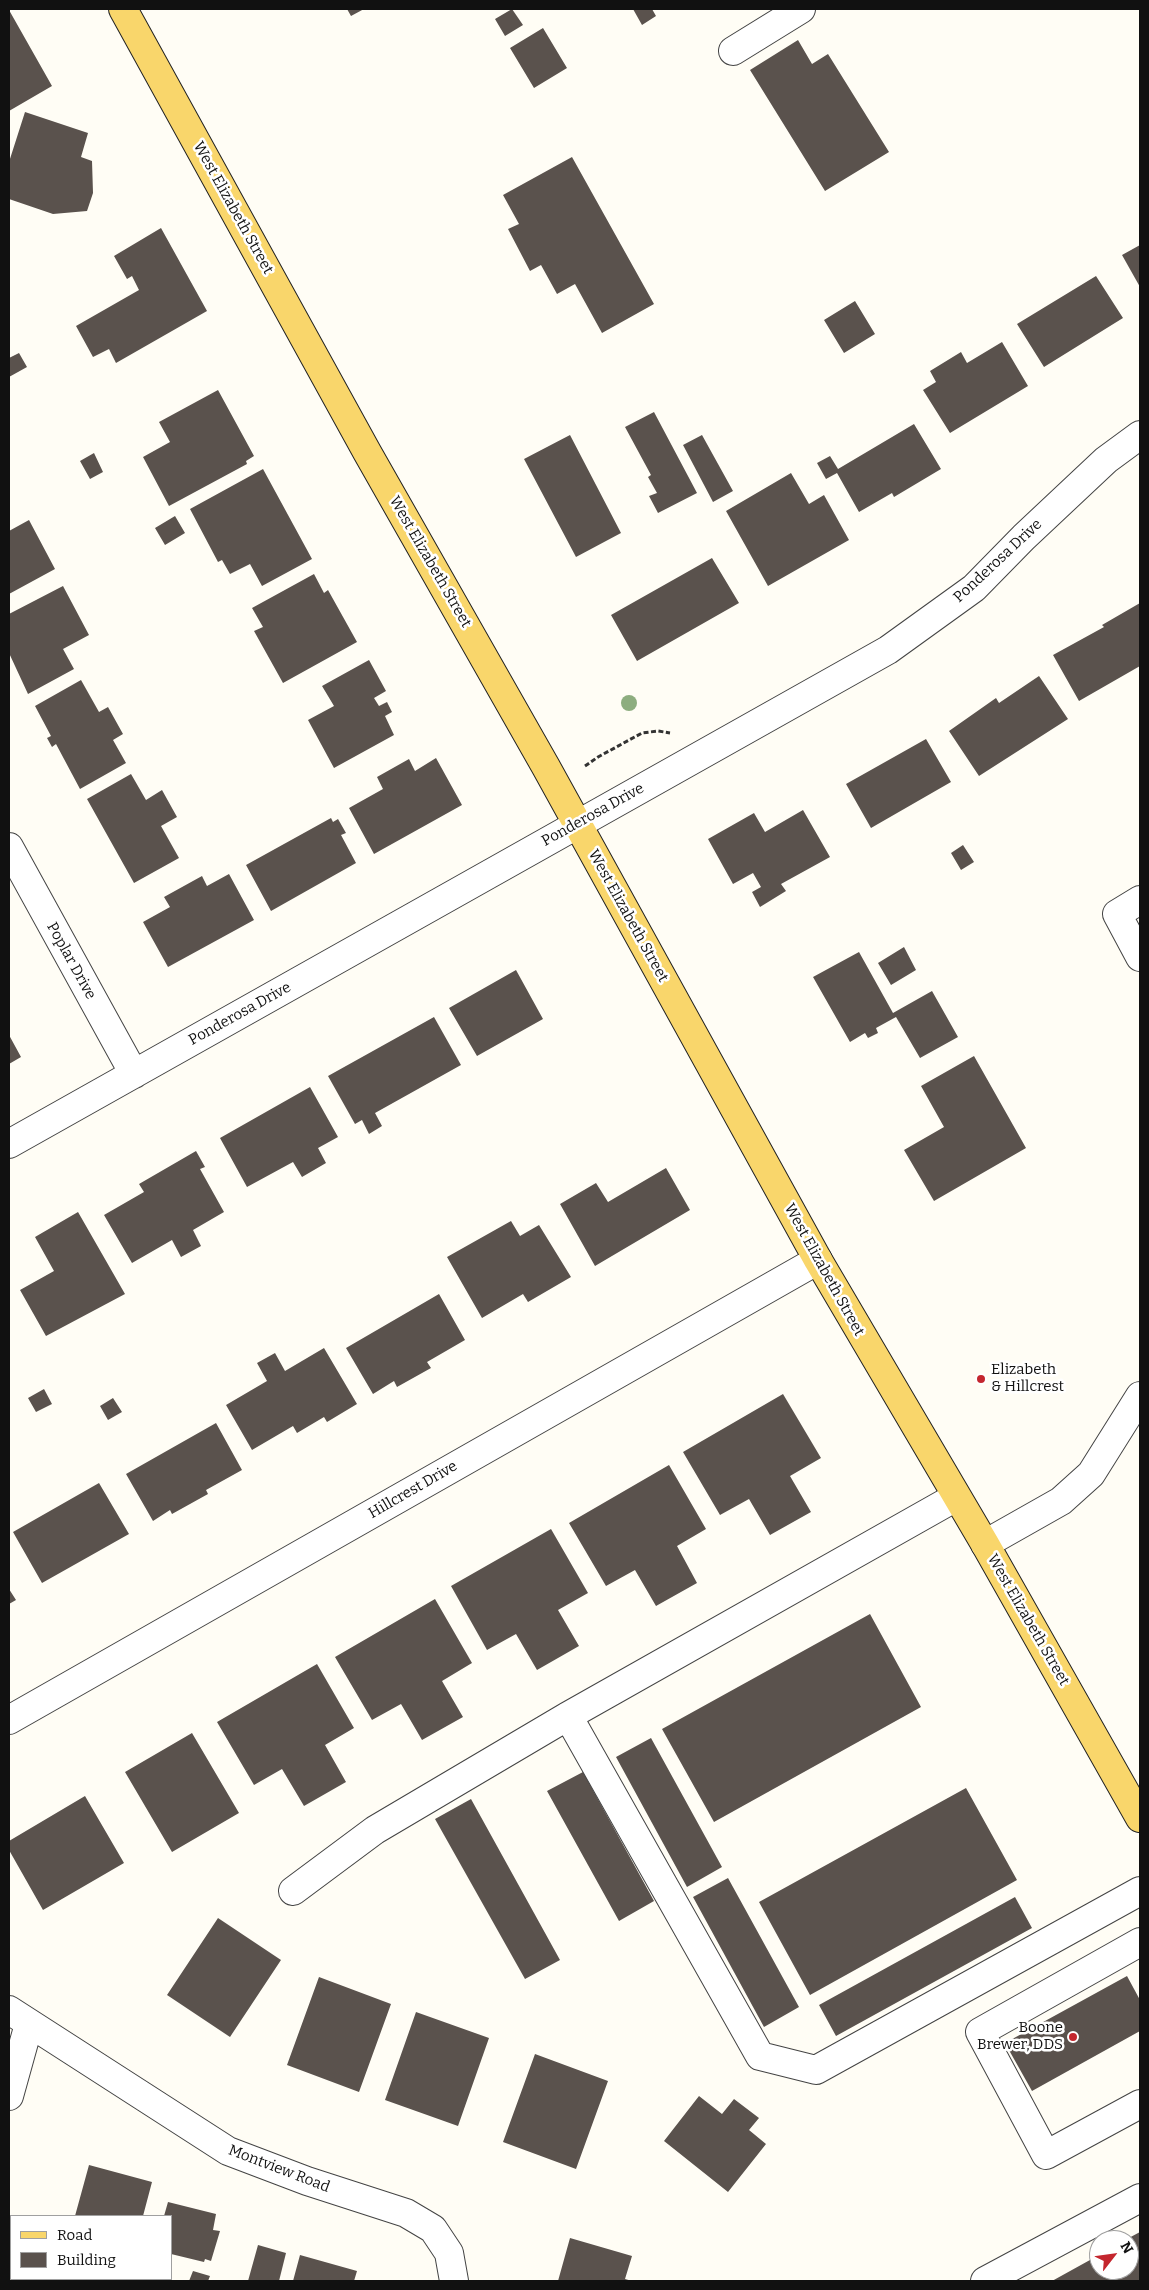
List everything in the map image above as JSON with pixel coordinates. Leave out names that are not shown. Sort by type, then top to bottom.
[{"type":"main road","name":"West Elizabeth Street","points":[[123,9],[368,452],[577,823],[818,1260],[985,1544],[1139,1813]]},
{"type":"street","points":[[733,50],[801,9]]},
{"type":"street","name":"Ponderosa Drive","points":[[9,1144],[577,823],[888,650],[974,588],[1024,537],[1106,460],[1140,435]]},
{"type":"street","name":"Poplar Drive","points":[[9,847],[134,1074]]},
{"type":"street","points":[[1140,900],[1117,914],[1140,957]]},
{"type":"street","name":"Hillcrest Drive","points":[[9,1720],[818,1260]]},
{"type":"street","points":[[985,1544],[1060,1501],[1090,1474],[1140,1396]]},
{"type":"street","points":[[293,1891],[375,1830],[568,1716],[956,1496]]},
{"type":"street","points":[[568,1716],[760,2056],[816,2070],[1140,1891]]},
{"type":"street","points":[[1140,1942],[980,2032],[1046,2155],[1140,2104]]},
{"type":"street","points":[[9,2096],[19,2017]]},
{"type":"street","name":"Montview Road","points":[[19,2017],[228,2151],[307,2181],[406,2213],[433,2229],[449,2253],[454,2281]]},
{"type":"street","points":[[985,2281],[1140,2198]]},
{"type":"path","points":[[595,759],[642,733],[658,731]]},
{"type":"building","points":[[347,9],[364,9],[351,16]]},
{"type":"building","points":[[512,9],[523,25],[505,36],[495,19]]},
{"type":"building","points":[[633,9],[652,9],[656,16],[642,25]]},
{"type":"building","points":[[9,10],[52,86],[9,111]]},
{"type":"building","points":[[543,28],[567,68],[534,88],[510,48]]},
{"type":"building","points":[[798,40],[812,64],[828,54],[889,152],[825,191],[750,70]]},
{"type":"building","points":[[25,112],[88,133],[81,157],[92,161],[93,193],[87,211],[53,214],[9,199],[9,162]]},
{"type":"building","points":[[572,157],[654,304],[602,333],[575,284],[557,294],[541,265],[530,271],[508,229],[519,224],[503,195]]},
{"type":"building","points":[[161,228],[207,311],[116,363],[109,349],[93,357],[76,326],[139,290],[132,276],[127,279],[114,256]]},
{"type":"building","points":[[1140,245],[1140,287],[1122,255]]},
{"type":"building","points":[[1096,276],[1123,318],[1044,367],[1017,324]]},
{"type":"building","points":[[855,301],[875,334],[844,353],[824,320]]},
{"type":"building","points":[[1002,342],[1028,386],[950,433],[923,390],[936,382],[930,371],[961,352],[967,363]]},
{"type":"building","points":[[19,353],[27,367],[9,377],[9,358]]},
{"type":"building","points":[[218,390],[254,456],[246,461],[247,464],[169,506],[143,457],[170,442],[159,422]]},
{"type":"building","points":[[654,412],[697,493],[658,513],[649,496],[657,493],[648,477],[651,475],[625,427]]},
{"type":"building","points":[[914,424],[941,469],[894,497],[892,493],[859,512],[837,473],[826,479],[817,463],[830,456],[838,469]]},
{"type":"building","points":[[570,435],[621,533],[576,557],[524,459]]},
{"type":"building","points":[[702,435],[733,491],[713,502],[683,445]]},
{"type":"building","points":[[94,453],[103,472],[90,479],[80,461]]},
{"type":"building","points":[[263,469],[312,559],[262,586],[250,564],[230,574],[222,560],[218,562],[190,509]]},
{"type":"building","points":[[791,473],[809,504],[824,495],[849,540],[768,586],[726,511]]},
{"type":"building","points":[[175,516],[185,533],[165,545],[155,528]]},
{"type":"building","points":[[29,520],[55,569],[9,594],[9,531]]},
{"type":"building","points":[[712,558],[739,603],[637,661],[611,615]]},
{"type":"building","points":[[314,574],[324,593],[328,590],[357,642],[283,683],[254,631],[263,627],[252,608]]},
{"type":"building","points":[[63,586],[89,635],[63,649],[74,669],[28,694],[9,653],[9,614]]},
{"type":"building","points":[[1140,603],[1140,666],[1079,701],[1053,655],[1104,627],[1102,625]]},
{"type":"building","points":[[369,660],[386,691],[374,698],[379,706],[387,702],[392,712],[385,716],[394,735],[334,768],[308,720],[334,706],[322,686]]},
{"type":"building","points":[[1039,676],[1068,719],[979,776],[949,731],[996,698],[999,703]]},
{"type":"building","points":[[81,680],[99,712],[108,707],[123,734],[113,740],[126,763],[80,789],[56,744],[52,747],[47,738],[51,736],[35,706]]},
{"type":"building","points":[[926,739],[951,782],[871,828],[846,784]]},
{"type":"building","points":[[436,758],[462,805],[374,854],[349,808],[383,789],[377,777],[409,759],[415,771]]},
{"type":"building","points":[[131,774],[146,800],[162,790],[177,817],[161,826],[179,858],[134,883],[87,799]]},
{"type":"building","points":[[803,810],[830,857],[781,884],[786,891],[760,907],[752,892],[761,887],[753,873],[733,884],[708,839],[754,813],[765,832]]},
{"type":"building","points":[[331,818],[333,822],[338,819],[346,833],[341,835],[356,863],[271,911],[246,865]]},
{"type":"building","points":[[963,845],[974,862],[961,870],[951,853]]},
{"type":"building","points":[[229,874],[254,920],[168,967],[143,922],[170,907],[164,897],[202,876],[207,886]]},
{"type":"building","points":[[904,947],[916,970],[891,985],[878,963]]},
{"type":"building","points":[[859,952],[893,1013],[932,991],[958,1037],[920,1058],[896,1017],[876,1028],[878,1033],[868,1038],[865,1033],[850,1042],[813,977]]},
{"type":"building","points":[[516,970],[543,1019],[477,1056],[449,1008]]},
{"type":"building","points":[[434,1017],[461,1065],[375,1113],[382,1126],[369,1134],[362,1120],[355,1124],[328,1076]]},
{"type":"building","points":[[9,1035],[21,1057],[9,1064]]},
{"type":"building","points":[[974,1056],[1026,1148],[934,1201],[904,1150],[944,1127],[921,1086]]},
{"type":"building","points":[[310,1087],[338,1137],[318,1148],[326,1163],[302,1177],[293,1162],[247,1187],[220,1138]]},
{"type":"building","points":[[196,1151],[205,1167],[200,1169],[224,1212],[193,1230],[201,1246],[181,1257],[172,1240],[132,1263],[104,1215],[144,1192],[139,1184]]},
{"type":"building","points":[[666,1168],[690,1210],[595,1266],[560,1204],[596,1183],[608,1202]]},
{"type":"building","points":[[78,1212],[125,1294],[46,1336],[20,1290],[54,1271],[35,1237]]},
{"type":"building","points":[[511,1221],[520,1236],[539,1225],[571,1277],[528,1302],[523,1294],[482,1318],[447,1257]]},
{"type":"building","points":[[439,1294],[465,1340],[427,1362],[431,1368],[397,1387],[394,1381],[373,1394],[346,1348]]},
{"type":"building","points":[[324,1348],[357,1404],[327,1422],[324,1417],[297,1433],[293,1426],[252,1450],[226,1405],[267,1381],[257,1363],[275,1353],[285,1371]]},
{"type":"building","points":[[44,1389],[52,1404],[36,1412],[28,1398]]},
{"type":"building","points":[[783,1394],[821,1458],[790,1476],[811,1512],[770,1535],[749,1499],[720,1515],[683,1452]]},
{"type":"building","points":[[113,1398],[122,1412],[108,1420],[100,1406]]},
{"type":"building","points":[[216,1423],[242,1470],[206,1490],[208,1494],[172,1514],[170,1510],[153,1521],[126,1474]]},
{"type":"building","points":[[669,1465],[706,1529],[677,1546],[697,1583],[656,1606],[635,1570],[606,1586],[569,1523]]},
{"type":"building","points":[[99,1483],[129,1534],[42,1583],[13,1532]]},
{"type":"building","points":[[551,1529],[588,1593],[558,1610],[579,1646],[537,1670],[516,1634],[487,1650],[451,1586]]},
{"type":"building","points":[[9,1589],[16,1600],[9,1604]]},
{"type":"building","points":[[435,1599],[472,1663],[442,1681],[463,1717],[422,1740],[401,1704],[372,1720],[335,1657]]},
{"type":"building","points":[[870,1614],[921,1707],[714,1822],[662,1729]]},
{"type":"building","points":[[317,1664],[354,1728],[325,1745],[346,1782],[304,1806],[282,1769],[254,1785],[217,1722]]},
{"type":"building","points":[[192,1733],[239,1813],[172,1852],[125,1772]]},
{"type":"building","points":[[651,1738],[722,1867],[687,1887],[616,1757]]},
{"type":"building","points":[[583,1772],[654,1901],[619,1921],[547,1791]]},
{"type":"building","points":[[966,1788],[1017,1880],[810,1995],[759,1902]]},
{"type":"building","points":[[85,1796],[124,1863],[43,1910],[9,1850],[9,1841]]},
{"type":"building","points":[[471,1799],[560,1960],[525,1979],[435,1819]]},
{"type":"building","points":[[728,1878],[799,2007],[764,2027],[693,1897]]},
{"type":"building","points":[[1015,1897],[1032,1928],[836,2036],[819,2005]]},
{"type":"building","points":[[218,1918],[281,1960],[230,2037],[167,1995]]},
{"type":"building","name":"Boone Brewer, DDS","points":[[1127,1976],[1140,2000],[1140,2031],[1032,2091],[1005,2043]]},
{"type":"building","points":[[319,1977],[391,2004],[359,2092],[287,2065]]},
{"type":"building","points":[[416,2012],[489,2038],[458,2126],[385,2100]]},
{"type":"building","points":[[535,2054],[608,2081],[576,2169],[503,2142]]},
{"type":"building","points":[[699,2096],[722,2114],[734,2099],[759,2118],[749,2130],[766,2144],[728,2192],[664,2141]]},
{"type":"building","points":[[89,2165],[152,2182],[143,2215],[75,2215]]},
{"type":"building","points":[[168,2202],[216,2214],[213,2230],[220,2231],[211,2261],[205,2259],[204,2262],[172,2254],[172,2215],[164,2215]]},
{"type":"building","points":[[1139,2233],[1140,2281],[1052,2281],[1089,2261],[1089,2280],[1139,2280]]},
{"type":"building","points":[[570,2238],[632,2256],[625,2279],[632,2281],[558,2281]]},
{"type":"building","points":[[258,2245],[286,2253],[279,2281],[248,2281]]},
{"type":"building","points":[[300,2255],[357,2271],[354,2281],[293,2281]]},
{"type":"building","points":[[193,2271],[210,2276],[208,2281],[189,2281]]},
{"type":"building","points":[[98,2280],[102,2281],[60,2281]]},
{"type":"place","name":"Elizabeth & Hillcrest","points":[[981,1379]]},
{"type":"place","name":"Boone Brewer, DDS","points":[[1073,2037]]}]
